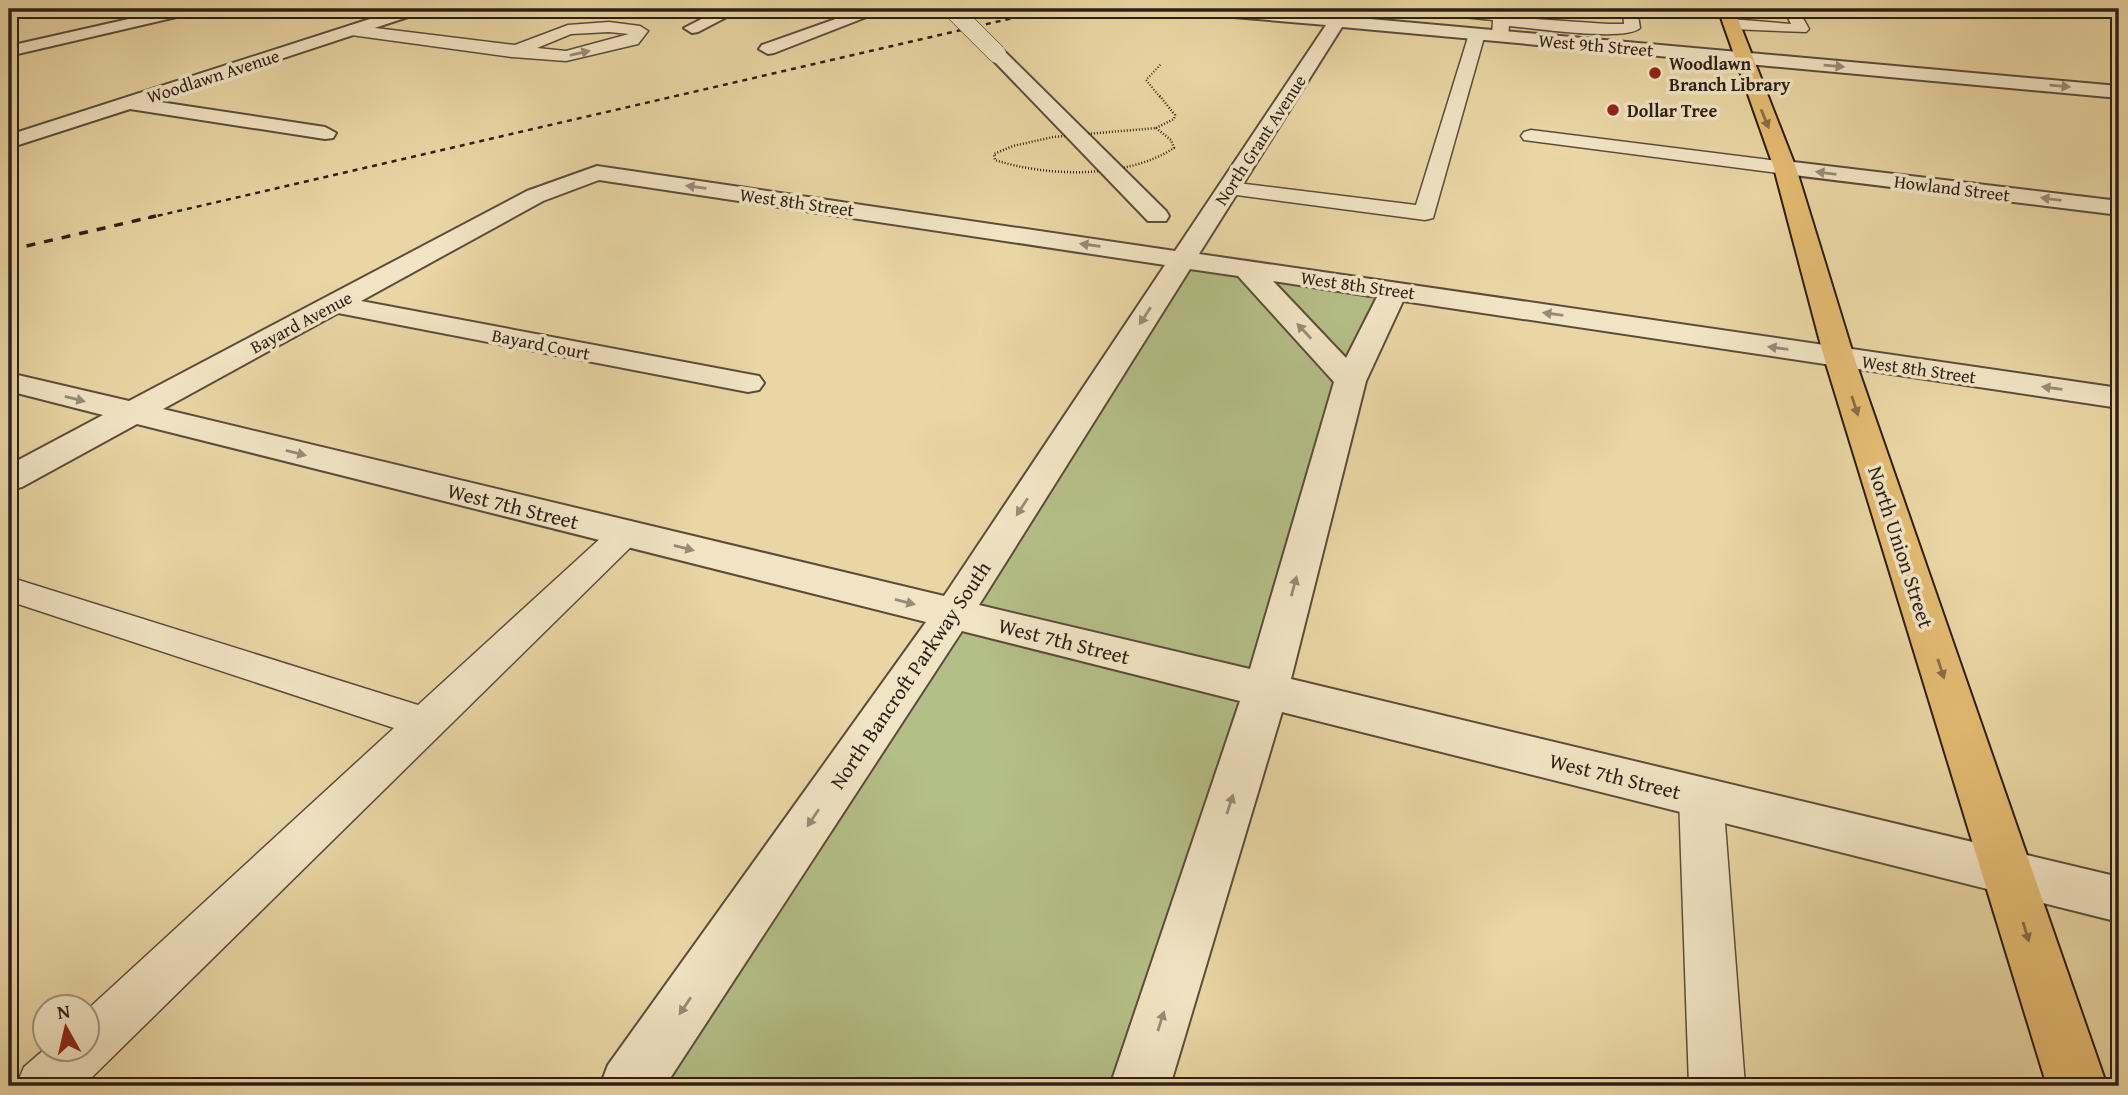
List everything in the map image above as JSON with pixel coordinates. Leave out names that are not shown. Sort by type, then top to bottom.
[{"type":"main road","name":"North Union Street","points":[[1731,25],[1785,168],[1839,357],[2077,1086]]},
{"type":"street","points":[[9,51],[192,9]]},
{"type":"street","name":"Woodlawn Avenue","points":[[9,142],[416,9]]},
{"type":"street","points":[[692,28],[734,9]]},
{"type":"street","points":[[768,49],[879,9]]},
{"type":"street","points":[[951,9],[1157,216]]},
{"type":"street","name":"West 9th Street","points":[[1198,9],[1478,34],[1501,28],[1731,25],[2119,92]]},
{"type":"street","name":"North Grant Avenue","points":[[1182,259],[1337,21]]},
{"type":"street","points":[[128,103],[325,133]]},
{"type":"street","name":"Howland Street","points":[[1785,168],[2119,208]]},
{"type":"street","name":"West 8th Street","points":[[597,173],[2119,398]]},
{"type":"street","name":"Bayard Avenue","points":[[9,479],[546,191],[597,173]]},
{"type":"street","name":"North Bancroft Parkway South","points":[[630,1086],[953,614],[1182,259]]},
{"type":"street","points":[[1246,268],[1350,381]]},
{"type":"street","points":[[1140,1086],[1266,691],[1350,381],[1394,290]]},
{"type":"street","name":"Bayard Court","points":[[334,304],[748,383]]},
{"type":"street","name":"West 7th Street","points":[[9,382],[2119,900]]},
{"type":"lane","points":[[1423,9],[1497,16],[1501,28],[1608,29],[1632,27],[1630,9]]},
{"type":"lane","points":[[1731,25],[1801,29],[1793,11]]},
{"type":"lane","points":[[351,30],[512,51],[566,56],[632,41],[640,32],[610,27],[568,30],[512,51]]},
{"type":"lane","points":[[1229,188],[1425,213],[1478,34]]},
{"type":"lane","points":[[1531,136],[1785,168]]},
{"type":"lane","points":[[102,1031],[626,533]]},
{"type":"lane","points":[[9,589],[426,723]]},
{"type":"lane","points":[[1701,797],[1717,1086]]},
{"type":"lane","points":[[44,1086],[67,1064]]},
{"type":"path","points":[[1156,128],[1174,119],[1175,115],[1146,80],[1161,64]]},
{"type":"green space","points":[[1182,259],[1394,290],[1140,1086],[630,1086],[953,614]]},
{"type":"railway","points":[[148,218],[1052,9]]},
{"type":"railway","points":[[9,250],[156,216]]},
{"type":"place","name":"Woodlawn Branch Library","points":[[1655,73]]},
{"type":"place","name":"Dollar Tree","points":[[1613,110]]}]
